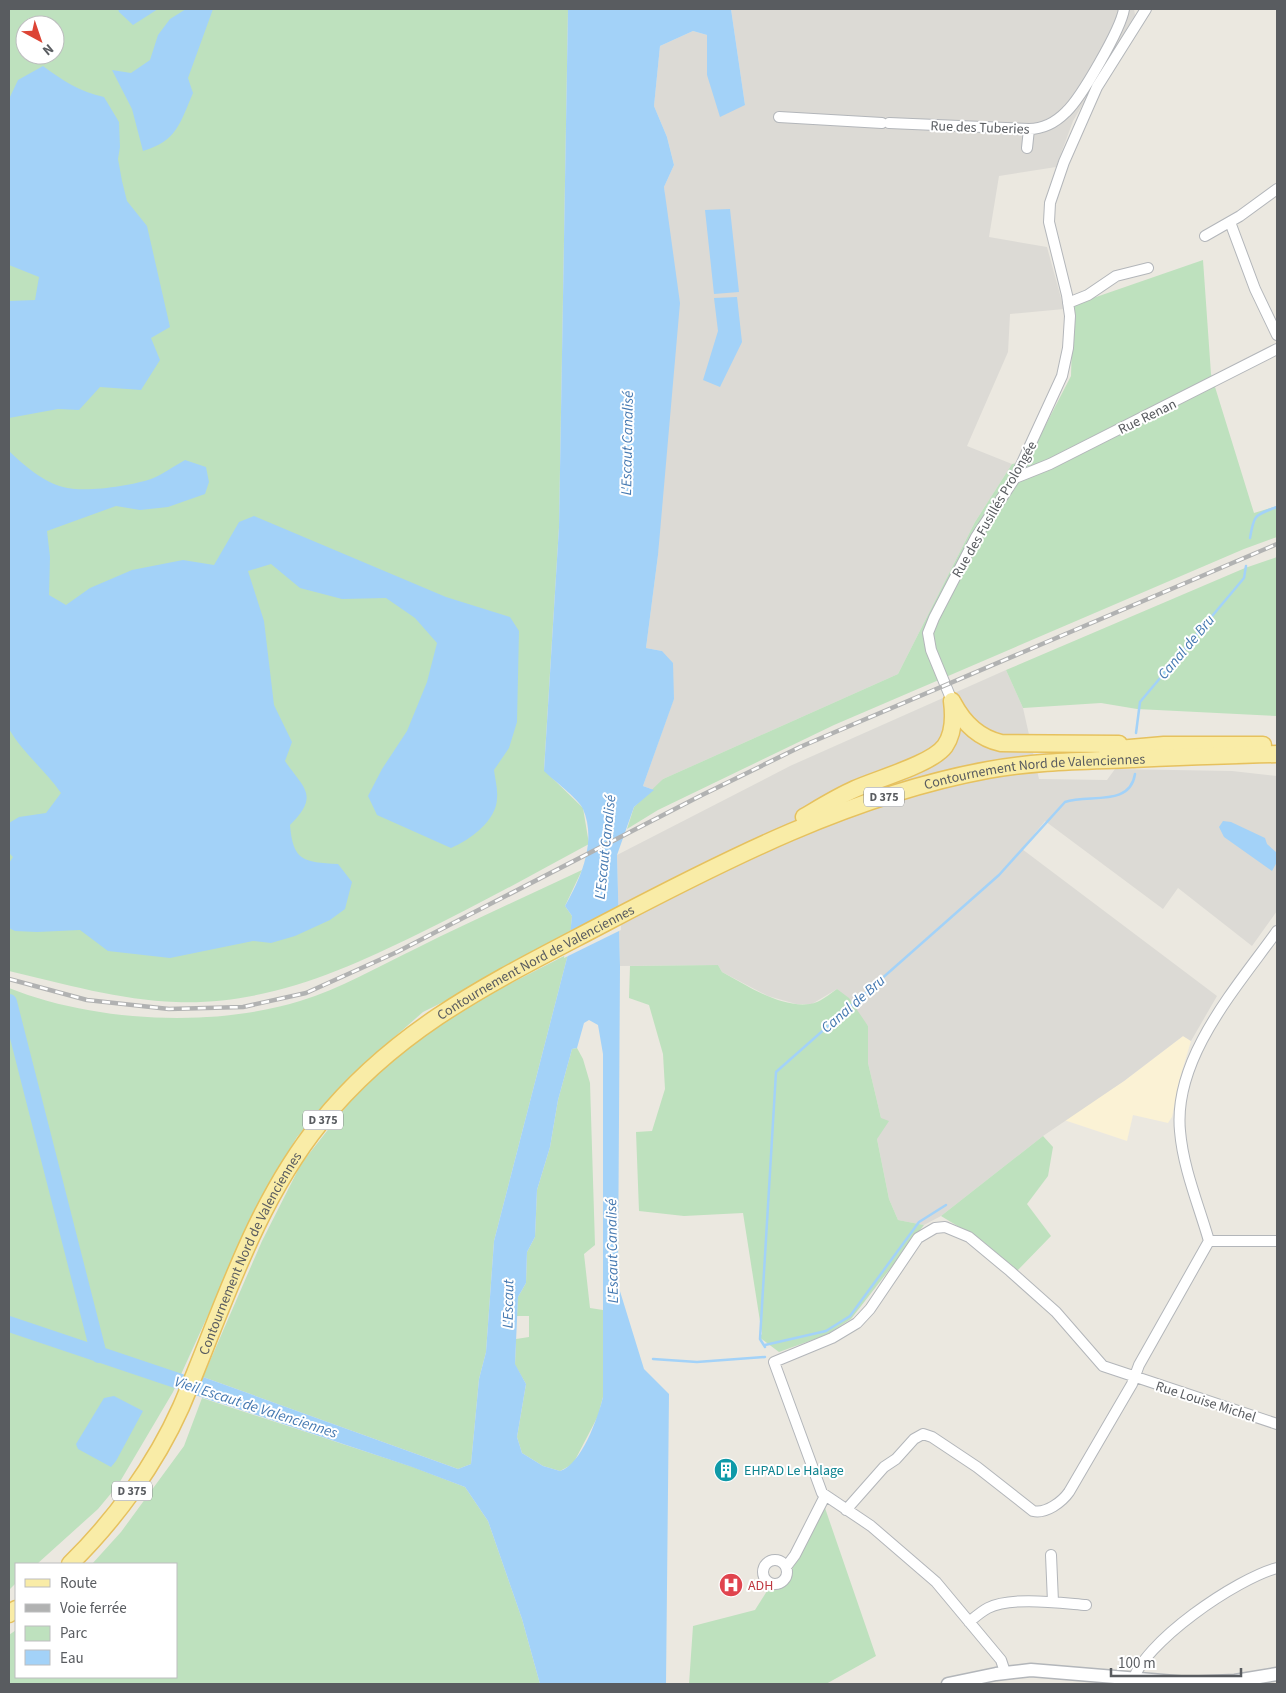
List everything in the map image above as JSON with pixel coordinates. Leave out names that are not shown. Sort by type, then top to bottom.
[{"type":"main road","points":[[952,701],[962,717],[975,731],[985,738],[1001,743],[1164,745],[1229,749],[1277,746]]},
{"type":"main road","points":[[752,849],[835,799],[935,755],[945,746],[951,733],[954,714],[952,701]]},
{"type":"main road","points":[[1229,749],[1277,739]]},
{"type":"main road","points":[[1021,765],[1074,754],[1164,745]]},
{"type":"main road","points":[[1229,749],[1277,762]]},
{"type":"main road","name":"Contournement Nord de Valenciennes","points":[[71,1563],[101,1531],[131,1492],[161,1446],[181,1407],[262,1214],[292,1163],[321,1122],[370,1069],[418,1029],[460,1001],[640,905],[752,849],[824,817],[870,801],[967,774],[1021,765],[1229,749],[1277,754]]},
{"type":"street","name":"Rue des Tuberies","points":[[779,118],[1029,129],[1047,125],[1069,109],[1116,34],[1124,9]]},
{"type":"street","name":"Rue des Fusillés Prolongée","points":[[952,701],[931,650],[928,634],[934,618],[976,537],[1015,478],[1062,376],[1069,335],[1068,303],[1049,222],[1050,203],[1064,162],[1098,87],[1146,9]]},
{"type":"street","points":[[1027,148],[1029,129]]},
{"type":"street","points":[[1205,236],[1230,222],[1277,189]]},
{"type":"street","points":[[1230,222],[1254,289],[1277,335]]},
{"type":"street","points":[[1068,303],[1088,296],[1116,276],[1148,268]]},
{"type":"street","name":"Rue Renan","points":[[1015,478],[1050,464],[1277,349]]},
{"type":"street","points":[[846,1510],[884,1467],[896,1459],[914,1439],[923,1434],[932,1437],[977,1467],[1030,1510],[1036,1512],[1044,1510],[1062,1499],[1069,1492],[1135,1378],[1139,1365],[1209,1241],[1180,1138],[1179,1116],[1182,1088],[1192,1061],[1217,1017],[1277,931]]},
{"type":"street","name":"Rue Louise Michel","points":[[825,1496],[819,1488],[774,1362],[832,1338],[860,1320],[870,1309],[918,1238],[940,1227],[957,1231],[969,1237],[1004,1266],[1060,1317],[1103,1366],[1277,1424]]},
{"type":"street","points":[[1209,1241],[1277,1241]]},
{"type":"street","points":[[786,1567],[795,1555],[825,1496],[871,1526],[936,1582],[1001,1660],[1005,1672]]},
{"type":"street","points":[[1051,1555],[1053,1602]]},
{"type":"street","points":[[1133,1681],[1154,1649],[1210,1604],[1244,1580],[1277,1568]]},
{"type":"street","points":[[970,1622],[986,1609],[995,1606],[1053,1602],[1086,1605]]},
{"type":"street","points":[[948,1684],[1005,1672],[1049,1670],[1133,1681],[1212,1683],[1277,1674]]},
{"type":"shaded area","points":[[731,9],[1134,9],[1135,15],[1073,121],[1056,167],[999,176],[989,237],[1047,247],[1064,309],[1010,314],[1008,352],[967,446],[1012,464],[975,522],[898,674],[663,779],[654,790],[643,786],[674,698],[662,651],[646,648],[658,555],[666,210],[664,187],[674,165],[667,137],[654,106],[660,46],[693,31],[707,35],[707,75],[745,105]]},
{"type":"shaded area","points":[[1006,670],[1023,708],[1039,779],[1107,780],[1115,769],[1232,771],[1277,776],[1277,911],[1252,946],[1178,888],[1163,909],[1045,821],[1022,849],[1217,996],[1191,1041],[1183,1036],[1124,1081],[1043,1136],[941,1216],[924,1225],[898,1220],[889,1199],[877,1139],[881,1118],[868,1063],[868,1026],[837,989],[812,1004],[796,1004],[768,996],[722,972],[718,965],[620,966],[617,855],[790,766]]},
{"type":"shaded area","points":[[1183,1036],[1191,1041],[1179,1081],[1172,1117],[1168,1123],[1133,1115],[1127,1141],[1064,1120],[1124,1081]]},
{"type":"green space","points":[[9,9],[568,9],[559,527],[544,770],[583,808],[589,844],[483,901],[389,948],[331,973],[271,992],[240,998],[176,1002],[155,1001],[92,991],[9,971]]},
{"type":"green space","points":[[1203,260],[1211,374],[1254,513],[1277,506],[1277,537],[1244,549],[834,725],[658,810],[627,829],[634,807],[663,779],[898,674],[975,522],[1012,464],[1027,461],[1071,376],[1073,305]]},
{"type":"green space","points":[[1277,557],[1277,716],[1137,709],[1101,703],[1023,708],[1006,670],[1245,568]]},
{"type":"green space","points":[[582,870],[565,906],[572,916],[570,939],[423,1012],[349,1077],[297,1137],[264,1192],[173,1392],[118,1485],[98,1509],[38,1563],[15,1563],[15,1584],[9,1590],[9,988],[78,1008],[115,1014],[192,1018],[229,1015],[266,1010],[315,996],[345,984]]},
{"type":"green space","points":[[568,954],[494,1241],[486,1352],[479,1379],[471,1464],[458,1469],[203,1377],[262,1241],[301,1164],[349,1103],[385,1066],[427,1033],[492,993]]},
{"type":"green space","points":[[718,965],[722,972],[764,995],[787,1003],[810,1004],[824,998],[837,989],[849,998],[868,1026],[868,1063],[881,1118],[889,1121],[877,1139],[889,1199],[898,1220],[924,1225],[851,1319],[826,1335],[779,1352],[759,1337],[762,1334],[743,1213],[684,1216],[639,1211],[636,1132],[652,1131],[665,1089],[663,1054],[649,1005],[629,998],[630,966]]},
{"type":"green space","points":[[577,1048],[583,1059],[590,1083],[595,1245],[584,1254],[590,1308],[603,1310],[603,1397],[598,1416],[573,1464],[560,1471],[543,1466],[522,1453],[517,1437],[526,1384],[515,1365],[516,1339],[529,1337],[529,1316],[517,1316],[518,1297],[526,1283],[527,1252],[535,1237],[537,1190],[550,1147],[558,1100],[572,1049]]},
{"type":"green space","points":[[1043,1136],[1053,1147],[1048,1176],[1027,1204],[1051,1236],[1017,1271],[984,1242],[941,1216]]},
{"type":"green space","points":[[202,1398],[413,1467],[465,1487],[488,1521],[522,1619],[540,1684],[9,1684],[9,1635],[15,1631],[15,1678],[178,1678],[178,1563],[93,1563],[121,1532],[184,1446]]},
{"type":"green space","points":[[825,1508],[876,1656],[826,1684],[689,1684],[693,1626],[755,1610],[767,1591],[783,1586]]},
{"type":"water","points":[[118,9],[158,9],[133,25]]},
{"type":"water","points":[[186,9],[213,9],[188,78],[193,93],[176,130],[163,142],[143,151],[132,109],[112,70],[131,73],[150,60],[158,35],[170,19]]},
{"type":"water","points":[[568,9],[731,9],[745,105],[720,117],[707,75],[707,35],[693,31],[660,46],[654,106],[667,137],[674,165],[664,187],[680,303],[658,555],[646,648],[662,651],[673,663],[674,699],[643,786],[654,790],[634,807],[617,855],[620,966],[619,1288],[644,1369],[669,1394],[666,1684],[540,1684],[522,1619],[488,1521],[465,1487],[412,1467],[196,1395],[203,1377],[458,1469],[471,1464],[479,1379],[486,1352],[494,1241],[568,954],[572,916],[565,906],[577,884],[588,846],[587,821],[583,809],[571,795],[544,771],[559,527]],"holes":[[[589,1020],[598,1025],[603,1054],[603,1397],[588,1440],[575,1460],[568,1467],[560,1471],[543,1466],[522,1453],[517,1437],[526,1384],[515,1364],[518,1297],[526,1283],[527,1252],[535,1237],[537,1190],[550,1147],[558,1100],[572,1049],[577,1048],[584,1023]]]},
{"type":"water","points":[[43,66],[72,85],[104,97],[119,122],[120,147],[118,159],[122,181],[127,201],[147,226],[170,327],[151,338],[160,360],[141,390],[100,387],[79,410],[58,409],[9,418],[9,301],[35,300],[39,277],[9,265],[9,99],[18,80]]},
{"type":"water","points":[[730,209],[739,292],[714,294],[705,210]]},
{"type":"water","points":[[737,297],[742,342],[720,387],[703,380],[718,331],[714,298]]},
{"type":"water","points":[[9,451],[27,467],[49,482],[72,489],[107,488],[142,482],[159,475],[185,460],[206,467],[209,482],[205,494],[168,507],[140,510],[116,506],[47,531],[50,557],[49,595],[66,605],[90,588],[132,570],[183,560],[214,565],[239,522],[254,516],[446,597],[510,617],[519,631],[517,722],[509,748],[494,770],[497,788],[496,806],[487,821],[466,840],[451,848],[377,815],[368,796],[382,769],[407,731],[427,682],[437,643],[415,618],[386,598],[342,599],[300,588],[271,564],[248,571],[264,621],[274,705],[292,742],[285,761],[306,792],[305,806],[290,825],[291,837],[297,853],[302,857],[316,862],[338,864],[352,882],[345,909],[330,920],[295,936],[271,943],[253,941],[170,958],[108,951],[80,930],[37,932],[15,931],[9,928],[9,863],[13,857],[9,853],[9,823],[19,817],[46,813],[61,793],[9,729]]},
{"type":"water","points":[[1223,821],[1231,822],[1265,838],[1267,844],[1277,853],[1277,862],[1272,871],[1224,837],[1219,827]]},
{"type":"water","points":[[114,1396],[143,1411],[111,1467],[78,1449],[76,1444],[104,1398]]},
{"type":"pier","points":[[621,905],[621,930],[564,958],[568,932]]},
{"type":"waterway","name":"Canal de Bru","points":[[1250,538],[1254,520],[1257,516],[1277,507]]},
{"type":"waterway","name":"Canal de Bru","points":[[1136,733],[1140,702],[1244,578],[1246,566]]},
{"type":"waterway","name":"Canal de Bru","points":[[765,1347],[760,1339],[776,1072],[999,875],[1065,802],[1117,795],[1125,791],[1132,784],[1135,774]]},
{"type":"waterway","points":[[9,1002],[99,1355]]},
{"type":"waterway","name":"Canal de Bru","points":[[765,1345],[826,1331],[850,1316],[919,1222],[946,1205]]},
{"type":"waterway","name":"Vieil Escaut de Valenciennes","points":[[9,1324],[220,1395]]},
{"type":"waterway","points":[[653,1359],[697,1362],[765,1357]]},
{"type":"railway","points":[[9,979],[87,1000],[169,1009],[243,1007],[306,993],[397,952],[702,795],[800,747],[1277,544]]},
{"type":"place","name":"EHPAD Le Halage","points":[[726,1470]]},
{"type":"place","name":"ADH","points":[[731,1585]]},
{"type":"water label","name":"L'Escaut Canalisé","points":[[627,443]]},
{"type":"water label","name":"L'Escaut Canalisé","points":[[605,847]]},
{"type":"water label","name":"L'Escaut Canalisé","points":[[612,1251]]},
{"type":"water label","name":"L'Escaut","points":[[508,1304]]}]
